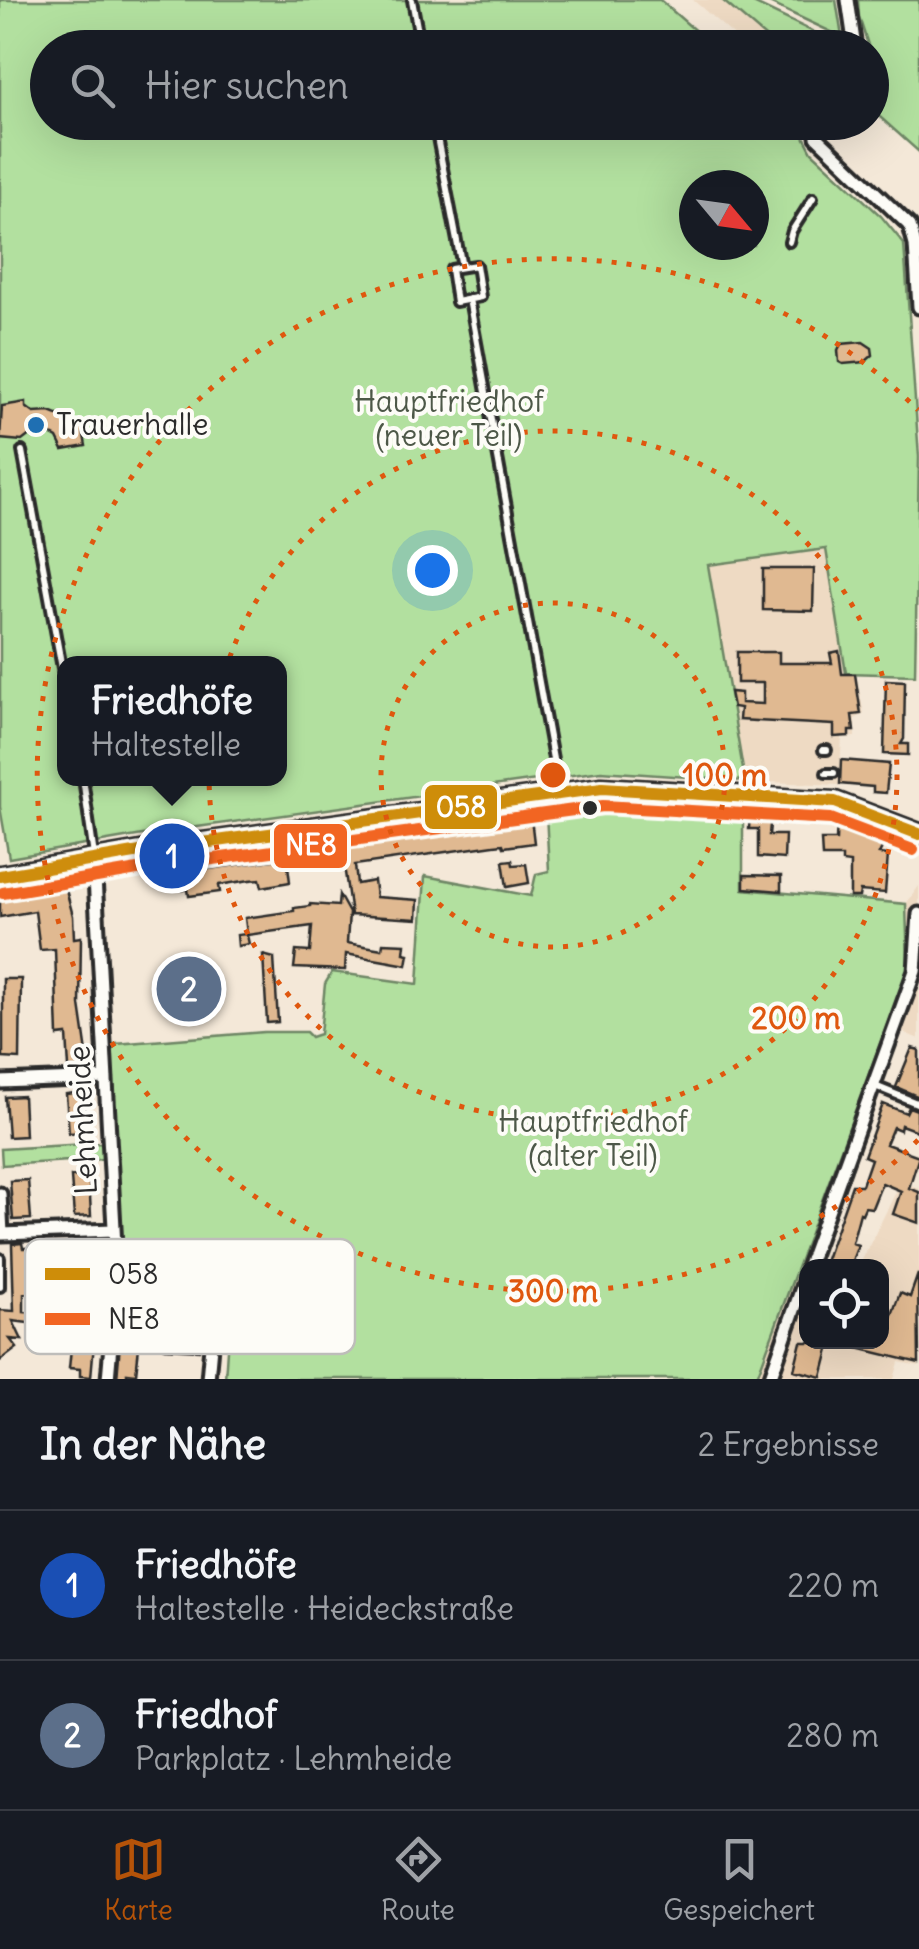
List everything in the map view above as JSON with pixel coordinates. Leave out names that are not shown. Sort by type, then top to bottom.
[{"type":"street","points":[[848,0],[852,30]]},
{"type":"street","points":[[820,140],[910,226],[919,308]]},
{"type":"street","points":[[0,876],[94,859],[559,793],[623,788],[835,802],[919,834]]},
{"type":"street","name":"Lehmheide","points":[[94,859],[114,1239]]},
{"type":"street","points":[[811,1259],[915,971],[919,914]]},
{"type":"street","points":[[0,1082],[106,1078]]},
{"type":"street","points":[[0,1194],[1,1238],[114,1230]]},
{"type":"street","points":[[770,1379],[799,1296]]},
{"type":"street","name":"Lehmheide","points":[[108,1379],[110,1354]]},
{"type":"street","points":[[208,1379],[210,1354]]},
{"type":"lane","points":[[412,0],[418,30]]},
{"type":"lane","points":[[437,140],[462,267]]},
{"type":"lane","points":[[789,242],[813,198]]},
{"type":"lane","points":[[476,265],[482,297],[469,299],[456,302],[450,269],[476,265]]},
{"type":"lane","points":[[469,299],[559,793]]},
{"type":"lane","points":[[22,451],[60,656]]},
{"type":"lane","points":[[84,786],[94,859]]},
{"type":"lane","points":[[874,1086],[919,1104]]},
{"type":"lane","points":[[0,1258],[0,1287]]},
{"type":"shaded area","points":[[693,0],[722,0],[757,30],[727,30]]},
{"type":"shaded area","points":[[827,549],[846,673],[856,673],[864,714],[855,719],[855,737],[842,738],[839,785],[745,781],[708,565]]},
{"type":"shaded area","points":[[919,886],[919,1039],[886,1025],[908,968],[906,904]]},
{"type":"shaded area","points":[[901,1182],[919,1188],[919,1366],[899,1362],[894,1379],[756,1379],[798,1262],[799,1349],[889,1349],[889,1259],[862,1259]]},
{"type":"green space","name":"Hauptfriedhof (neuer Teil)","points":[[0,0],[660,0],[694,30],[30,30],[30,140],[806,140],[812,152],[881,216],[904,244],[919,457],[915,675],[846,673],[826,549],[708,565],[745,781],[601,771],[154,833],[9,858],[0,807]]},
{"type":"green space","points":[[722,0],[747,0],[810,30],[757,30]]},
{"type":"green space","points":[[763,0],[836,0],[841,30],[827,30]]},
{"type":"green space","points":[[858,0],[919,0],[919,152],[889,125],[889,30],[863,30]]},
{"type":"green space","name":"Hauptfriedhof (alter Teil)","points":[[606,804],[743,811],[743,889],[906,904],[908,968],[756,1379],[225,1379],[227,1354],[355,1354],[355,1239],[115,1239],[104,1045],[264,1032],[306,1032],[311,1037],[320,1034],[325,984],[332,972],[418,984],[425,876],[531,896],[536,874],[549,871],[546,812]]},
{"type":"green space","points":[[102,1143],[103,1159],[2,1165],[1,1149]]},
{"type":"building","points":[[863,342],[872,348],[873,355],[865,362],[839,362],[841,344]]},
{"type":"building","name":"Trauerhalle","points":[[26,402],[34,413],[50,412],[74,426],[82,424],[86,446],[63,450],[57,438],[46,432],[31,434],[22,441],[0,439],[2,406]]},
{"type":"building","points":[[763,569],[814,569],[813,611],[763,610]]},
{"type":"building","points":[[839,651],[842,674],[855,674],[861,714],[852,715],[854,731],[849,731],[849,736],[834,737],[834,725],[739,720],[740,708],[733,707],[730,692],[741,693],[741,703],[763,704],[763,683],[737,683],[737,652],[779,652],[779,663],[832,663],[830,653]]},
{"type":"building","points":[[886,680],[905,681],[901,744],[908,744],[908,755],[884,754]]},
{"type":"building","points":[[841,760],[889,764],[886,793],[873,792],[873,787],[840,784]]},
{"type":"building","points":[[750,813],[771,814],[769,835],[785,835],[784,859],[758,857],[758,829],[749,829]]},
{"type":"building","points":[[531,818],[534,843],[355,865],[357,884],[374,881],[376,897],[418,900],[417,919],[351,915],[343,858],[324,861],[321,844],[350,840],[352,848]]},
{"type":"building","points":[[837,818],[886,839],[879,854],[888,855],[885,893],[860,891],[859,897],[850,897],[850,863],[842,862],[842,857],[822,857],[821,840],[836,840]]},
{"type":"building","points":[[287,858],[290,882],[262,887],[260,879],[250,880],[219,885],[220,892],[189,896],[188,889],[183,890],[181,873]]},
{"type":"building","points":[[512,860],[513,865],[526,864],[529,883],[507,887],[503,861]]},
{"type":"building","points":[[744,875],[781,876],[781,891],[744,888]]},
{"type":"building","points":[[64,882],[74,938],[81,937],[80,1005],[87,1053],[81,1069],[69,1068],[67,1035],[58,1036],[55,949],[40,950],[35,911],[0,917],[0,895]]},
{"type":"building","points":[[339,895],[349,913],[347,943],[382,949],[383,943],[405,944],[404,953],[409,954],[407,965],[346,954],[345,970],[294,968],[296,951],[310,952],[312,926],[247,935],[249,944],[238,946],[237,935],[247,934],[245,918],[294,911],[310,904],[338,906]]},
{"type":"building","points":[[263,955],[274,958],[278,1022],[267,1023]]},
{"type":"building","points":[[3,979],[21,979],[20,1059],[3,1058]]},
{"type":"building","points":[[912,1048],[919,1050],[919,1097],[896,1087]]},
{"type":"building","points":[[84,1092],[86,1132],[69,1133],[66,1094]]},
{"type":"building","points":[[23,1096],[25,1136],[8,1137],[5,1097]]},
{"type":"building","points":[[883,1104],[906,1113],[909,1107],[917,1110],[917,1131],[901,1125],[900,1130],[893,1127],[886,1144],[919,1156],[909,1188],[919,1192],[919,1223],[893,1214],[901,1191],[882,1183],[872,1208],[865,1207],[860,1213],[852,1243],[858,1245],[853,1259],[826,1259],[852,1185],[862,1185],[871,1159],[864,1156]]},
{"type":"building","points":[[89,1176],[91,1216],[74,1217],[71,1177]]},
{"type":"building","points":[[28,1180],[31,1219],[13,1220],[10,1181]]},
{"type":"building","points":[[22,1243],[25,1248],[25,1323],[13,1321],[22,1340],[10,1339],[17,1348],[0,1361],[0,1310],[14,1311],[12,1244]]},
{"type":"building","points":[[918,1274],[919,1363],[861,1349],[889,1349],[889,1323],[900,1293],[910,1297]]},
{"type":"building","points":[[799,1349],[829,1349],[822,1377],[794,1370]]},
{"type":"building","points":[[70,1354],[93,1354],[91,1377],[80,1376],[80,1369],[69,1368]]},
{"type":"building","points":[[119,1354],[138,1354],[136,1374],[127,1373],[127,1379],[117,1379]]},
{"type":"transit line","name":"058","points":[[0,876],[152,850],[602,788],[835,802],[919,834]]},
{"type":"transit line","name":"NE8","points":[[3,893],[155,867],[603,806],[831,819],[913,850]]},
{"type":"place","name":"Trauerhalle","points":[[36,425]]},
{"type":"place","name":"Friedhöfe","points":[[172,856]]},
{"type":"place","name":"Friedhof","points":[[189,989]]}]
